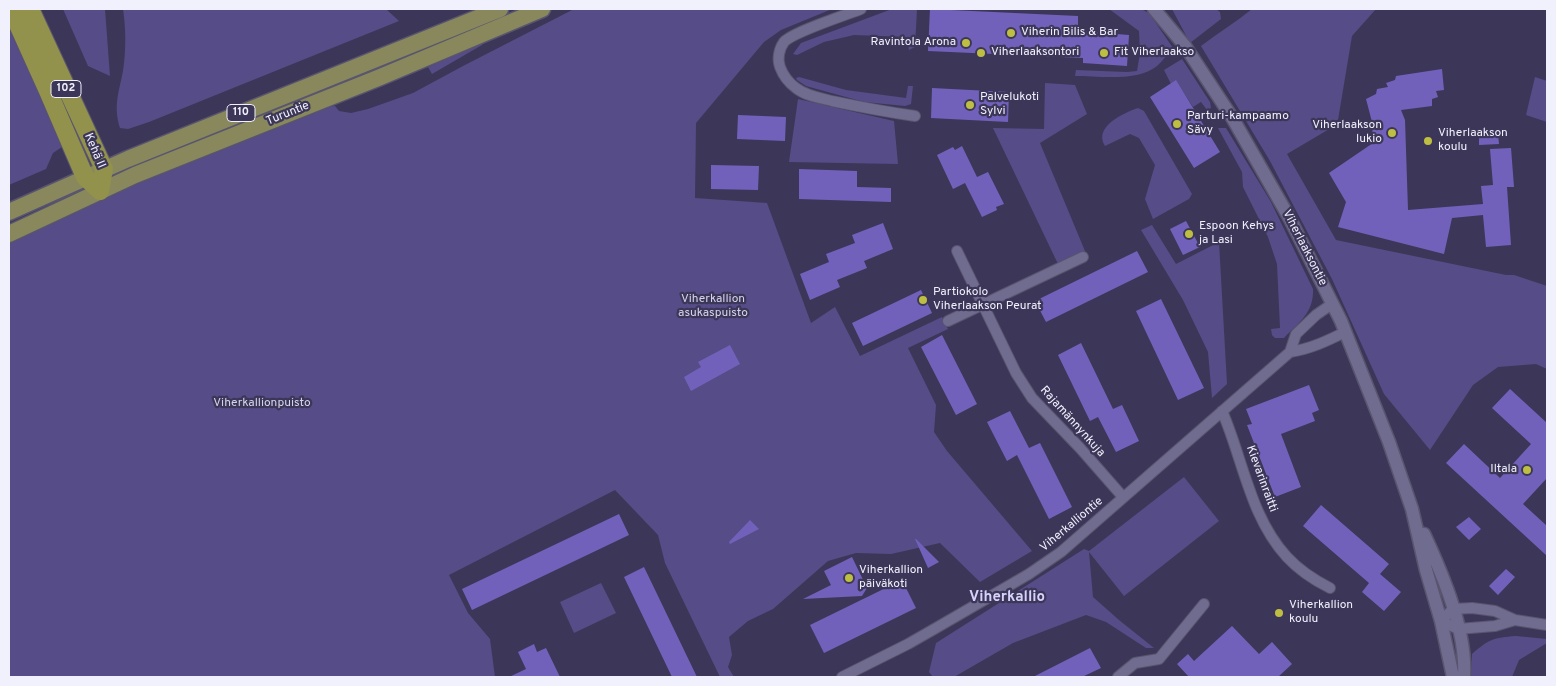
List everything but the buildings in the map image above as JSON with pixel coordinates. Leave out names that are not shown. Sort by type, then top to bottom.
[{"type":"highway","name":"Kehä II","points":[[11,9],[85,177],[100,191]]},
{"type":"highway","name":"Kehä II","points":[[30,9],[104,169],[100,191]]},
{"type":"main road","name":"Turuntie","points":[[9,212],[104,169],[500,9]]},
{"type":"main road","name":"Turuntie","points":[[9,234],[100,191],[170,161],[386,75],[542,9]]},
{"type":"street","points":[[861,9],[790,37],[780,49],[779,65],[781,70],[798,90],[812,96],[879,112],[915,116]]},
{"type":"street","name":"Viherlaaksontie","points":[[1154,9],[1184,46],[1233,119],[1290,220],[1345,332],[1389,442],[1412,509],[1441,621],[1453,677]]},
{"type":"street","name":"Rajamännynkuja","points":[[957,251],[1016,373],[1032,398],[1080,448],[1123,497]]},
{"type":"street","points":[[948,321],[1083,256]]},
{"type":"street","name":"Viherkalliontie","points":[[843,677],[908,644],[1029,574],[1061,552],[1290,352],[1296,334],[1316,315],[1332,304]]},
{"type":"street","name":"Viherkalliontie","points":[[1290,352],[1304,350],[1345,332]]},
{"type":"street","name":"Kievarinraitti","points":[[1222,411],[1232,432],[1257,510],[1267,529],[1287,557],[1310,577],[1330,588]]},
{"type":"street","name":"Viherlaaksontie","points":[[1412,509],[1439,567],[1453,609],[1462,652],[1464,677]]},
{"type":"street","points":[[1118,677],[1135,663],[1159,659],[1204,604]]},
{"type":"street","points":[[1515,620],[1495,626],[1458,629],[1441,621],[1453,609],[1472,608],[1495,611],[1515,620],[1547,625]]},
{"type":"green space","points":[[63,9],[105,9],[110,76],[88,66]]},
{"type":"green space","points":[[123,9],[386,9],[399,21],[128,129],[120,128],[117,113],[117,99],[125,55]]},
{"type":"green space","name":"Viherkallionpuisto","points":[[574,9],[832,9],[781,30],[764,42],[696,123],[695,198],[767,203],[811,323],[835,307],[860,356],[942,317],[948,329],[908,348],[936,405],[934,432],[947,451],[1032,551],[980,582],[940,543],[891,554],[856,553],[828,561],[773,609],[748,621],[729,637],[732,655],[728,667],[734,677],[720,677],[665,563],[658,535],[615,490],[449,575],[468,613],[490,639],[495,677],[9,677],[9,239],[133,183],[324,107],[335,106],[339,111],[351,113],[413,93]]},
{"type":"green space","points":[[892,9],[917,9],[915,47],[909,50],[906,37],[854,35],[824,42],[797,55],[793,54],[801,43]]},
{"type":"green space","points":[[1109,9],[1141,9],[1149,13],[1173,48],[1157,66],[1140,74],[1118,77],[1075,76],[1076,70],[1137,71],[1140,53],[1139,31]]},
{"type":"green space","points":[[1172,9],[1216,9],[1220,12],[1221,19],[1190,43]]},
{"type":"green space","points":[[1252,9],[1376,9],[1352,36],[1338,120],[1331,128],[1287,154],[1336,240],[1506,275],[1514,275],[1547,286],[1547,369],[1536,364],[1498,367],[1473,385],[1430,450],[1384,394],[1332,279],[1270,161],[1201,46]]},
{"type":"green space","points":[[9,28],[59,134],[62,147],[53,153],[46,169],[9,185]]},
{"type":"green space","points":[[484,42],[482,45],[432,74],[428,67]]},
{"type":"green space","points":[[1182,59],[1210,102],[1211,108],[1207,110],[1201,102],[1193,107],[1176,81],[1171,84],[1164,70]]},
{"type":"green space","points":[[799,77],[846,90],[906,98],[908,86],[913,86],[911,104],[905,106],[864,102],[806,86],[797,80],[796,78]]},
{"type":"green space","points":[[1535,77],[1547,81],[1547,122],[1526,115]]},
{"type":"green space","points":[[1045,83],[1075,85],[1087,114],[1040,143],[1085,251],[1058,264],[993,128],[1044,129]]},
{"type":"green space","points":[[798,99],[894,121],[898,164],[789,162]]},
{"type":"green space","points":[[1138,108],[1144,111],[1192,194],[1189,199],[1153,219],[1145,199],[1155,165],[1139,138],[1130,134],[1105,146],[1102,139],[1106,127],[1111,122],[1125,113]]},
{"type":"green space","points":[[1218,128],[1226,128],[1271,202],[1313,289],[1311,305],[1305,317],[1284,338],[1275,338],[1272,335],[1271,329],[1280,328],[1277,264],[1268,237],[1243,187],[1242,172]]},
{"type":"green space","points":[[1152,225],[1176,264],[1219,242],[1227,384],[1212,398],[1208,352],[1183,300],[1141,230]]},
{"type":"green space","points":[[1184,477],[1219,521],[1124,596],[1089,552],[1093,597],[1154,648],[1146,648],[1106,622],[1086,615],[1013,643],[954,677],[933,677],[929,672],[936,643],[1084,549],[1089,551]]},
{"type":"green space","points":[[601,583],[616,613],[574,633],[560,602]]},
{"type":"green space","points":[[1516,636],[1547,639],[1547,643],[1519,660],[1512,677],[1471,677],[1472,654],[1492,640]]},
{"type":"place","name":"Viherin Bilis & Bar","points":[[1011,33]]},
{"type":"place","name":"Ravintola Arona","points":[[966,43]]},
{"type":"place","name":"Viherlaaksontori","points":[[981,53]]},
{"type":"place","name":"Fit Viherlaakso","points":[[1104,53]]},
{"type":"place","name":"Palvelukoti Sylvi","points":[[970,105]]},
{"type":"place","name":"Parturi-kampaamo Sävy","points":[[1177,124]]},
{"type":"place","name":"Viherlaakson lukio","points":[[1392,133]]},
{"type":"place","name":"Viherlaakson koulu","points":[[1428,141]]},
{"type":"place","name":"Espoon Kehys ja Lasi","points":[[1189,234]]},
{"type":"place","name":"Partiokolo Viherlaakson Peurat","points":[[923,300]]},
{"type":"place","name":"Iltala","points":[[1527,470]]},
{"type":"place","name":"Viherkallion päiväkoti","points":[[849,578]]},
{"type":"place","name":"Viherkallion koulu","points":[[1279,613]]},
{"type":"district","name":"Viherkallio","points":[[1007,598]]},
{"type":"park label","name":"Viherkallion asukaspuisto","points":[[713,307]]}]
